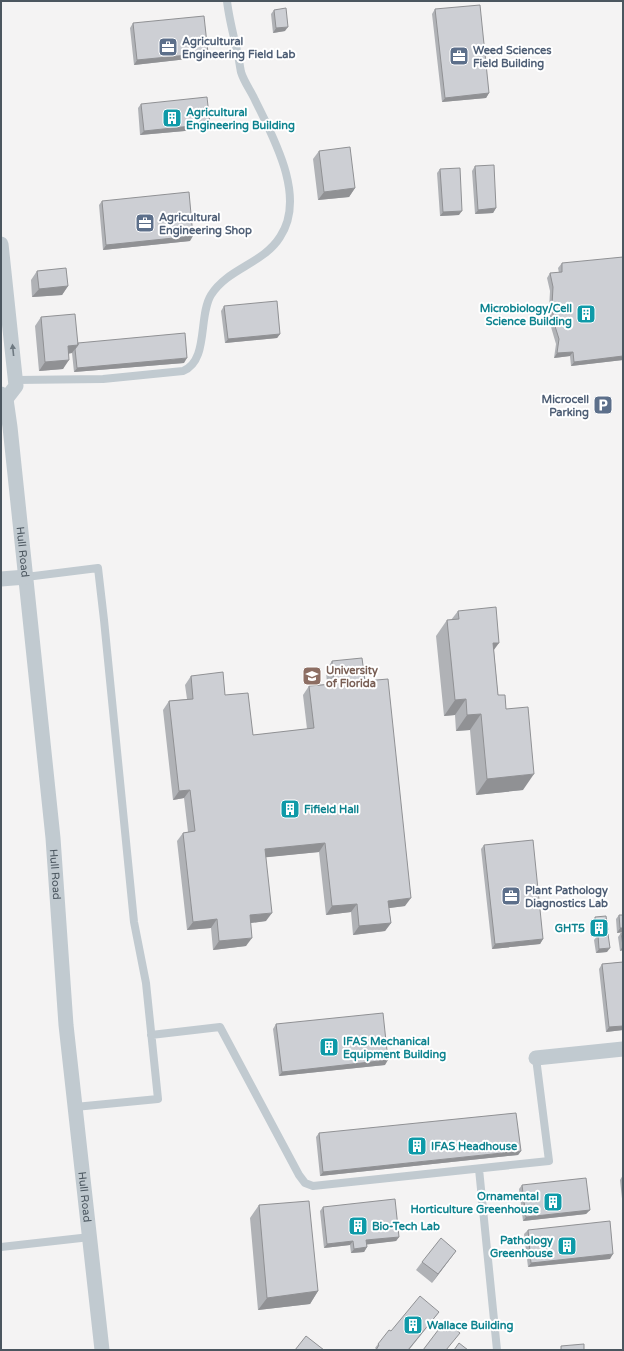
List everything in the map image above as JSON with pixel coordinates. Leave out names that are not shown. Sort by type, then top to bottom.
[{"type":"street","points":[[1,244],[16,380]]},
{"type":"street","name":"Hull Road","points":[[16,380],[16,386],[4,396],[26,577],[53,838],[66,1025],[102,1350]]},
{"type":"street","points":[[1,579],[26,577]]},
{"type":"street","points":[[536,1058],[623,1049]]},
{"type":"lane","points":[[16,380],[103,379],[183,371],[189,368],[195,362],[202,337],[206,306],[216,288],[225,279],[268,252],[281,236],[287,223],[290,204],[287,175],[283,161],[242,73],[227,1]]},
{"type":"lane","points":[[26,577],[98,568],[134,922],[146,983],[158,1099],[75,1108]]},
{"type":"lane","points":[[151,1035],[220,1027],[299,1175],[309,1184],[318,1186],[479,1170],[549,1161],[536,1058]]},
{"type":"lane","points":[[479,1170],[497,1350]]},
{"type":"lane","points":[[1,1246],[90,1237]]},
{"type":"building","name":"Weed Sciences Field Building","points":[[480,5],[489,93],[445,98],[435,9]]},
{"type":"building","points":[[286,8],[288,27],[276,28],[274,10]]},
{"type":"building","name":"Agricultural Engineering Field Lab","points":[[204,16],[208,53],[137,60],[133,23]]},
{"type":"building","name":"Agricultural Engineering Building","points":[[207,97],[210,124],[144,131],[141,104]]},
{"type":"building","points":[[350,147],[355,188],[324,192],[319,151]]},
{"type":"building","points":[[494,165],[496,208],[478,210],[475,166]]},
{"type":"building","points":[[460,168],[462,211],[443,212],[440,169]]},
{"type":"building","name":"Agricultural Engineering Shop","points":[[189,192],[193,236],[106,245],[102,201]]},
{"type":"building","name":"Microbiology/Cell Science Building","points":[[623,257],[623,356],[574,362],[573,352],[557,353],[559,339],[554,323],[552,305],[553,287],[550,273],[562,272],[562,263]]},
{"type":"building","points":[[66,268],[68,286],[39,289],[37,271]]},
{"type":"building","points":[[277,301],[280,334],[228,339],[224,306]]},
{"type":"building","points":[[75,314],[78,345],[68,346],[69,360],[45,362],[41,317]]},
{"type":"building","points":[[185,333],[187,358],[77,368],[75,349],[78,343]]},
{"type":"building","points":[[496,607],[499,643],[493,643],[498,695],[505,695],[506,709],[528,707],[534,774],[487,779],[481,714],[467,715],[466,699],[455,700],[447,620],[459,619],[458,611]]},
{"type":"building","name":"Fifield Hall","points":[[362,658],[365,681],[388,679],[411,898],[388,901],[391,923],[359,926],[357,904],[332,906],[325,843],[265,849],[272,913],[250,915],[252,938],[219,941],[217,919],[193,922],[183,833],[195,831],[190,790],[179,791],[169,701],[193,699],[191,676],[223,672],[225,695],[248,693],[253,735],[314,728],[309,686],[334,684],[332,661]]},
{"type":"building","name":"Plant Pathology Diagnostics Lab","points":[[533,840],[543,939],[495,944],[484,845]]},
{"type":"building","points":[[619,915],[623,915],[623,928],[620,928]]},
{"type":"building","points":[[606,916],[608,930],[597,931],[595,917]]},
{"type":"building","points":[[621,933],[623,933],[623,946]]},
{"type":"building","points":[[608,934],[610,948],[599,949],[598,935]]},
{"type":"building","points":[[623,962],[623,1026],[609,1027],[602,964]]},
{"type":"building","name":"IFAS Mechanical Equipment Building","points":[[383,1013],[388,1060],[282,1072],[276,1024]]},
{"type":"building","name":"IFAS Headhouse","points":[[516,1113],[521,1151],[323,1172],[319,1133]]},
{"type":"building","name":"Ornamental Horticulture Greenhouse","points":[[586,1178],[590,1210],[526,1217],[522,1185]]},
{"type":"building","name":"Bio-Tech Lab","points":[[395,1199],[399,1237],[366,1240],[367,1247],[354,1249],[353,1241],[327,1244],[323,1207]]},
{"type":"building","points":[[309,1201],[318,1291],[267,1298],[259,1205]]},
{"type":"building","name":"Pathology Greenhouse","points":[[610,1221],[613,1254],[531,1263],[528,1230]]},
{"type":"building","points":[[441,1238],[456,1251],[438,1274],[422,1262]]},
{"type":"building","name":"Wallace Building","points":[[420,1296],[439,1312],[408,1350],[376,1350],[379,1345],[378,1344],[389,1330],[391,1331]]},
{"type":"building","points":[[445,1321],[460,1333],[446,1350],[423,1350]]},
{"type":"building","points":[[306,1336],[324,1350],[295,1350]]},
{"type":"building","points":[[459,1343],[468,1350],[454,1350]]},
{"type":"building","points":[[584,1344],[584,1350],[561,1350],[561,1346]]},
{"type":"place","name":"Agricultural Engineering Field Lab","points":[[168,47]]},
{"type":"place","name":"Weed Sciences Field Building","points":[[459,56]]},
{"type":"place","name":"Agricultural Engineering Building","points":[[172,118]]},
{"type":"place","name":"Agricultural Engineering Shop","points":[[145,223]]},
{"type":"place","name":"Microbiology/Cell Science Building","points":[[586,314]]},
{"type":"place","name":"Microcell Parking","points":[[603,405]]},
{"type":"place","name":"University of Florida","points":[[312,676]]},
{"type":"place","name":"Fifield Hall","points":[[290,809]]},
{"type":"place","name":"Plant Pathology Diagnostics Lab","points":[[511,896]]},
{"type":"place","name":"GHT5","points":[[599,928]]},
{"type":"place","name":"IFAS Mechanical Equipment Building","points":[[329,1047]]},
{"type":"place","name":"IFAS Headhouse","points":[[417,1146]]},
{"type":"place","name":"Ornamental Horticulture Greenhouse","points":[[553,1202]]},
{"type":"place","name":"Bio-Tech Lab","points":[[358,1226]]},
{"type":"place","name":"Pathology Greenhouse","points":[[567,1246]]},
{"type":"place","name":"Wallace Building","points":[[413,1325]]}]
